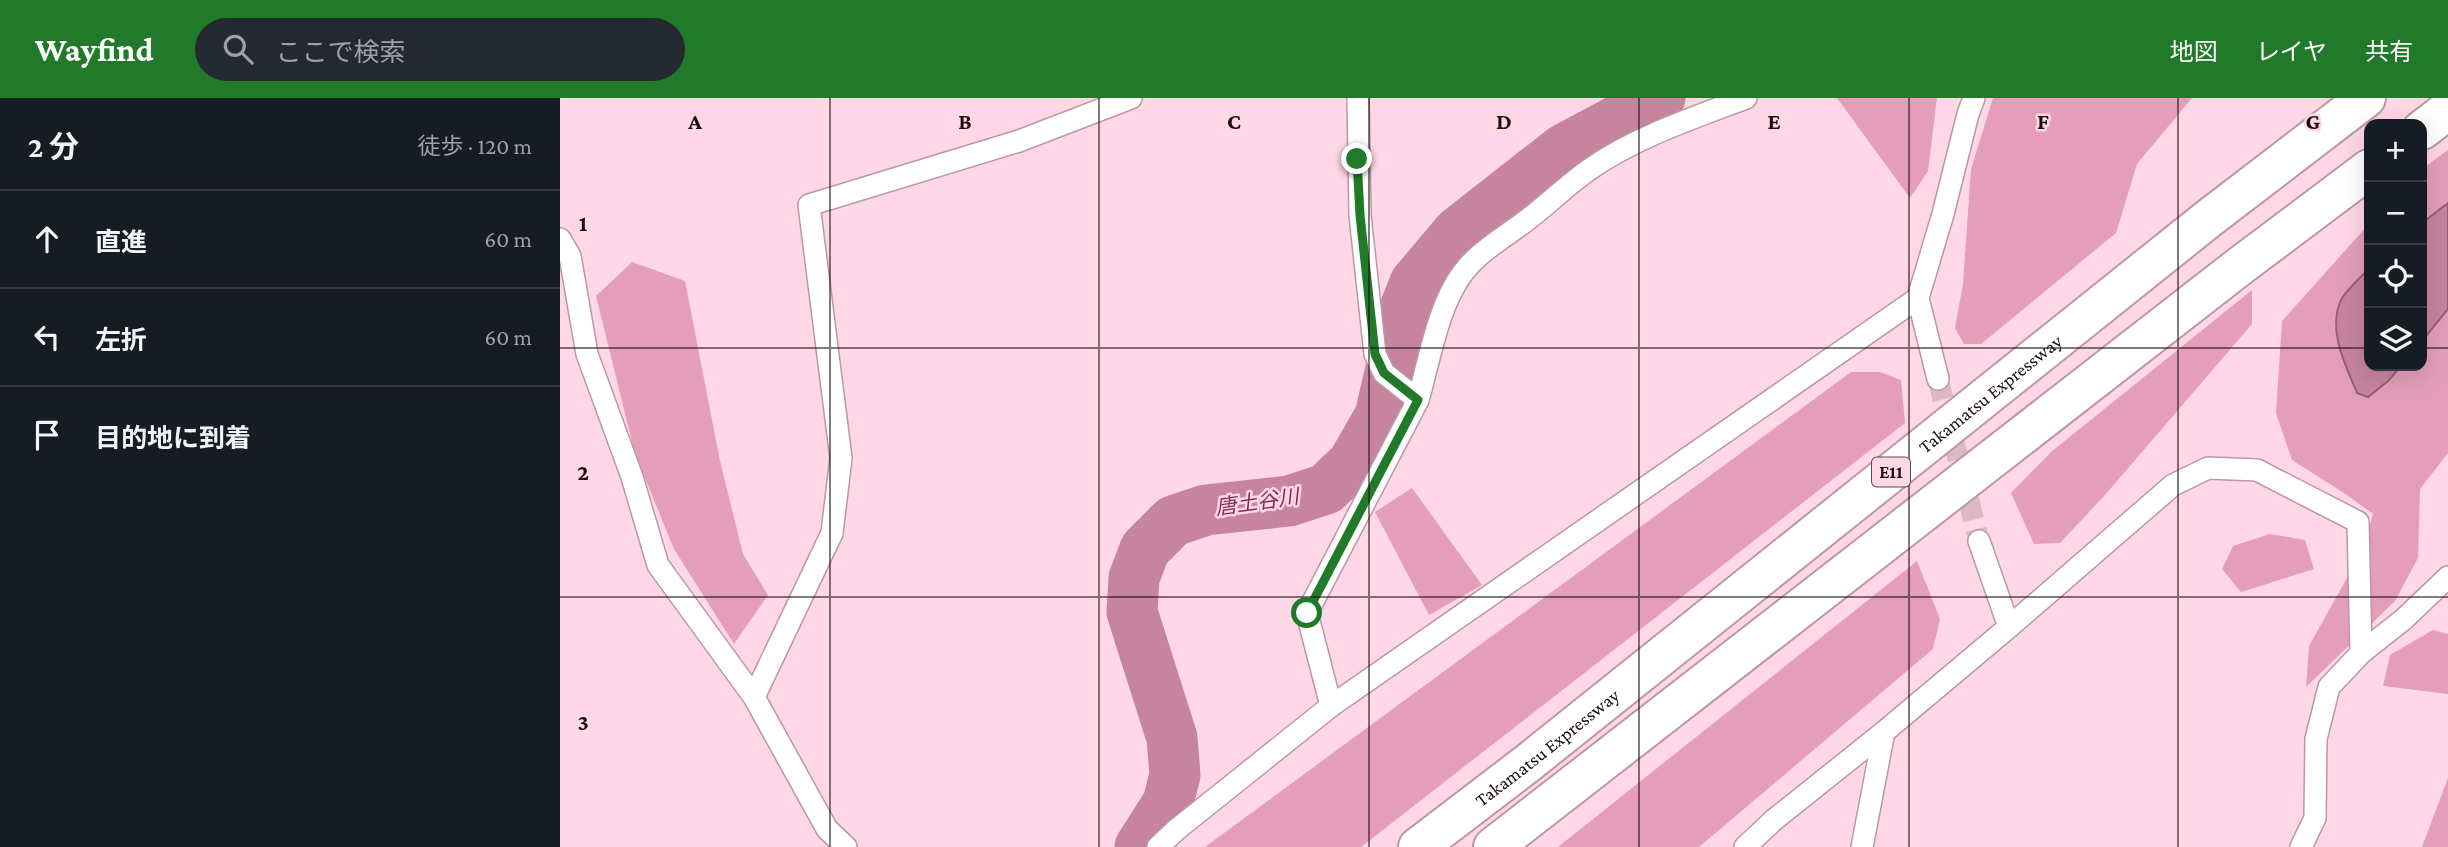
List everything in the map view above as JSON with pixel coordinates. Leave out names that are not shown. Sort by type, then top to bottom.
[{"type":"highway","name":"Takamatsu Expressway","points":[[1418,847],[1539,754],[2208,219],[2366,98]]},
{"type":"highway","points":[[2427,126],[2448,110]]},
{"type":"highway","name":"E11","points":[[1493,847],[2364,173]]},
{"type":"street","points":[[754,697],[832,533],[841,458],[809,205],[1019,141],[1131,98]]},
{"type":"street","points":[[1358,98],[1360,215],[1375,354],[1384,373],[1413,396]]},
{"type":"street","points":[[1331,706],[1307,613],[1413,396],[1452,292],[1462,274],[1478,257],[1590,169],[1647,138],[1746,98]]},
{"type":"street","points":[[1938,379],[1918,298],[1944,214],[1974,98]]},
{"type":"street","points":[[560,239],[570,256],[587,354],[632,477],[658,565],[754,697],[827,830],[846,847]]},
{"type":"street","points":[[1158,847],[1331,706],[1918,298]]},
{"type":"street","points":[[1745,847],[1775,819],[2009,627],[2172,485],[2208,468],[2257,470],[2358,522],[2361,653]]},
{"type":"street","points":[[1979,541],[2009,627]]},
{"type":"street","points":[[2301,847],[2315,818],[2316,738],[2329,687],[2361,653],[2404,619],[2448,577]]},
{"type":"street","points":[[1862,847],[1884,732]]},
{"type":"shaded area","points":[[1837,98],[1937,98],[1928,171],[1910,198]]},
{"type":"shaded area","points":[[1993,98],[2192,98],[2137,164],[2116,233],[1981,344],[1964,344],[1955,328],[1963,284],[1971,169]]},
{"type":"shaded area","points":[[2448,150],[2448,203],[2427,219],[2427,182],[2427,165]]},
{"type":"shaded area","points":[[2448,203],[2448,309],[2427,335],[2427,245],[2427,219]]},
{"type":"shaded area","points":[[2364,230],[2364,274],[2340,301],[2341,356],[2364,368],[2364,371],[2388,381],[2397,371],[2427,371],[2427,335],[2448,309],[2448,453],[2420,489],[2418,558],[2395,601],[2306,687],[2309,646],[2362,551],[2373,514],[2292,460],[2276,413],[2282,321]]},
{"type":"shaded area","points":[[632,262],[685,281],[720,461],[743,554],[768,595],[734,644],[674,549],[635,454],[596,296]]},
{"type":"shaded area","points":[[2364,273],[2364,371],[2397,371],[2368,397],[2357,393],[2337,337],[2337,313],[2342,298]]},
{"type":"shaded area","points":[[2252,290],[2252,324],[2105,495],[2060,543],[2034,544],[2011,493],[2051,452]]},
{"type":"shaded area","points":[[1851,372],[1880,372],[1901,380],[1905,423],[1361,847],[1205,847]]},
{"type":"shaded area","points":[[1412,488],[1482,585],[1429,615],[1375,512]]},
{"type":"shaded area","points":[[2270,534],[2305,540],[2314,569],[2241,592],[2222,569],[2233,546]]},
{"type":"shaded area","points":[[1917,561],[1940,619],[1933,649],[1699,847],[1558,847]]},
{"type":"shaded area","points":[[2433,630],[2448,634],[2448,694],[2383,686],[2390,655]]},
{"type":"shaded area","points":[[2448,778],[2448,847],[2422,847]]},
{"type":"waterway","name":"唐土谷川","points":[[1140,847],[1168,803],[1175,775],[1172,738],[1132,612],[1134,578],[1145,549],[1173,521],[1206,510],[1289,501],[1326,489],[1353,463],[1380,416],[1405,308],[1415,283],[1458,232],[1564,149],[1660,98]]},
{"type":"tunnel","points":[[1938,379],[1979,541]]},
{"type":"route","points":[[1307,613],[1418,400],[1384,373],[1375,354],[1360,215],[1357,159]]}]
